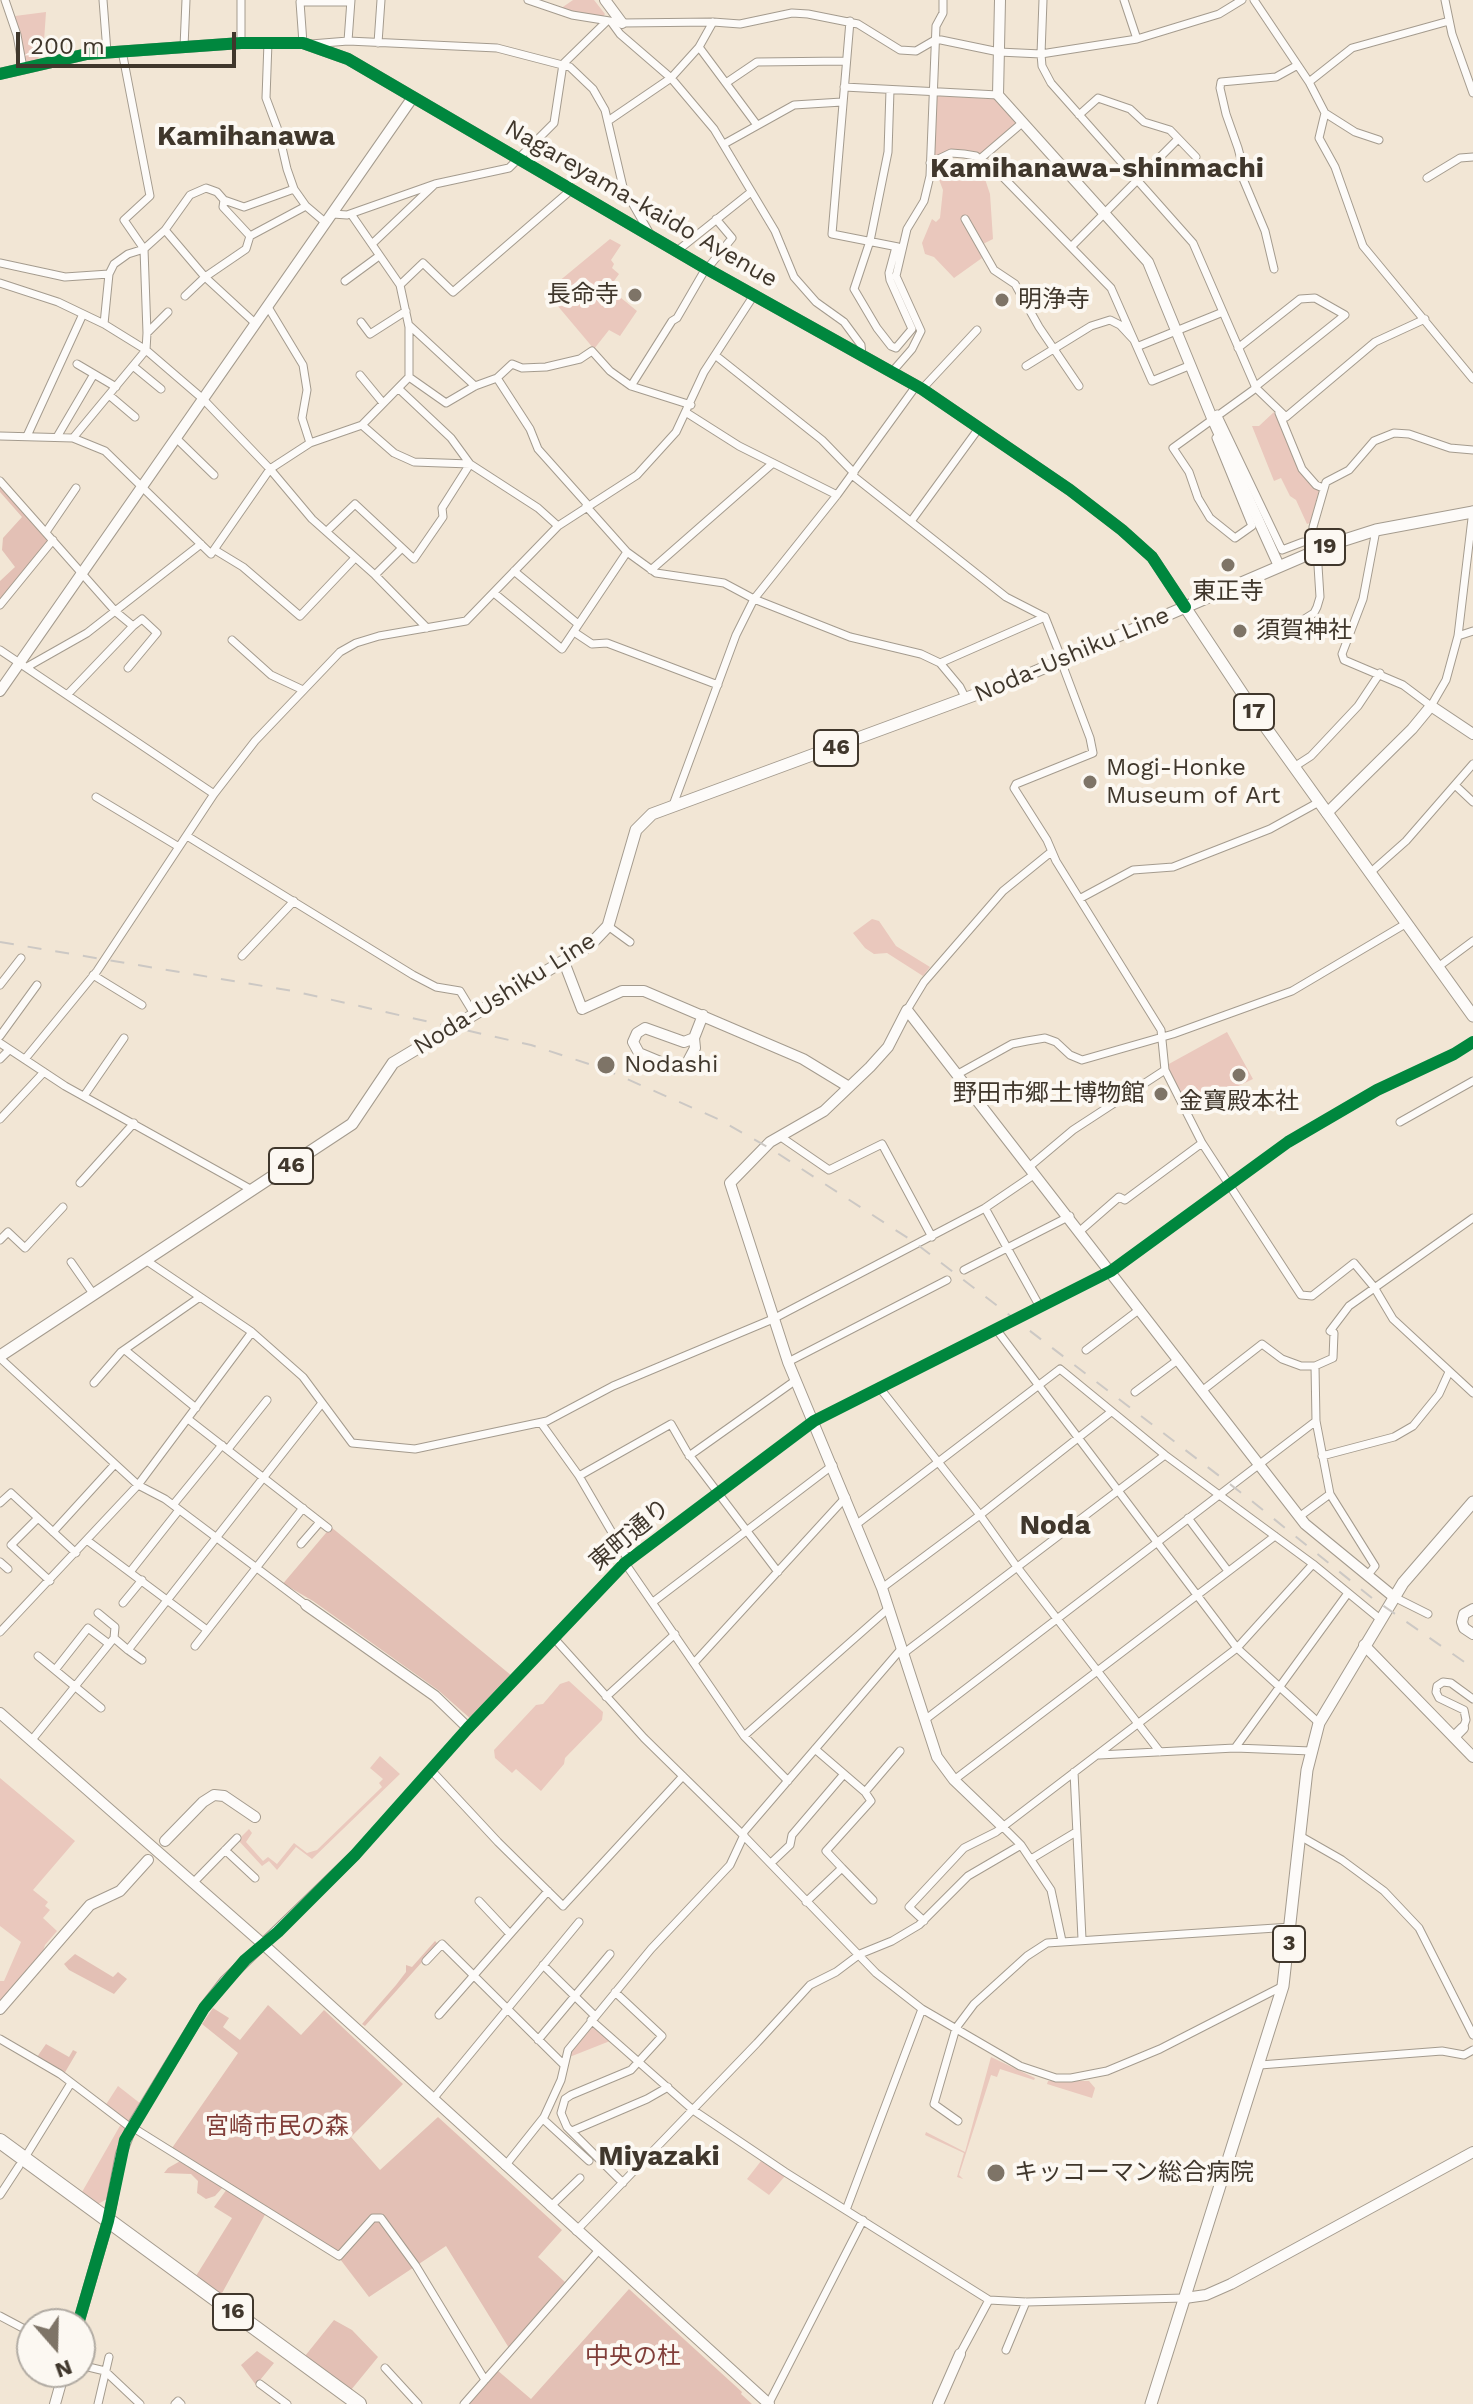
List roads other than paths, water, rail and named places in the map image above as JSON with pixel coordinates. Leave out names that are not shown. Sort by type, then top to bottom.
[{"type":"highway","name":"16","points":[[0,2141],[21,2162],[343,2404]]},
{"type":"highway","name":"16","points":[[0,2152],[21,2162]]},
{"type":"highway","name":"16","points":[[107,2226],[359,2404]]},
{"type":"main road","name":"19","points":[[1185,607],[1316,551],[1376,530],[1473,511]]},
{"type":"main road","name":"Noda-Ushiku Line","points":[[0,1357],[254,1192],[352,1124],[393,1063],[590,945],[608,926],[636,830],[652,814],[966,699],[1185,607]]},
{"type":"main road","name":"Nagareyama-kaido Avenue","points":[[1185,607],[1294,767],[1473,1016]]},
{"type":"main road","name":"3","points":[[1151,2404],[1283,1986],[1311,1751],[1319,1723],[1394,1597],[1425,1555],[1473,1502]]},
{"type":"street","points":[[5,0],[17,35],[23,68]]},
{"type":"street","points":[[103,0],[107,52]]},
{"type":"street","points":[[184,47],[186,0]]},
{"type":"street","points":[[241,0],[241,43]]},
{"type":"street","points":[[378,43],[381,0]]},
{"type":"street","points":[[529,0],[558,12],[613,23],[740,24],[792,13],[850,21],[900,50],[916,51],[935,40],[999,52],[1041,54],[1137,39],[1219,14],[1242,0]]},
{"type":"street","points":[[890,90],[888,152],[870,241],[854,289],[877,328],[896,348],[912,329],[889,273],[907,229],[924,201],[930,163],[936,26],[944,9],[943,0]]},
{"type":"street","points":[[1000,0],[998,95],[1148,262],[1279,566]]},
{"type":"street","points":[[1043,0],[1042,66],[1051,83],[1193,243],[1255,388],[1286,417],[1375,342],[1425,319]]},
{"type":"street","points":[[1124,0],[1137,39]]},
{"type":"street","points":[[1254,0],[1309,82],[1325,113],[1355,132],[1379,140]]},
{"type":"street","points":[[1445,0],[1473,93]]},
{"type":"street","points":[[348,41],[350,1],[300,2],[306,44],[348,41],[497,48],[563,64],[579,73],[593,89],[608,121],[623,187],[651,237]]},
{"type":"street","points":[[609,1],[613,23],[620,34],[671,78],[724,144],[775,231],[794,277],[816,302],[844,322],[861,345],[862,355]]},
{"type":"street","points":[[850,21],[832,234],[899,247]]},
{"type":"street","points":[[1309,82],[1352,48],[1449,21]]},
{"type":"street","points":[[608,121],[671,78],[699,47],[713,22]]},
{"type":"street","points":[[268,42],[266,98],[294,189],[306,206],[329,218],[351,214],[435,184],[498,172],[519,159],[554,123],[563,64],[613,23]]},
{"type":"street","name":"Nagareyama-kaido Avenue","points":[[0,74],[107,52],[241,43],[306,44],[348,59],[706,269],[919,388],[1070,490],[1138,543],[1160,567],[1185,607]]},
{"type":"street","points":[[699,47],[757,125]]},
{"type":"street","points":[[73,438],[146,350],[144,249],[124,220],[150,196],[122,51]]},
{"type":"street","points":[[726,83],[757,62],[846,61]]},
{"type":"street","points":[[1274,269],[1265,231],[1241,174],[1242,163],[1220,88],[1221,82],[1276,77],[1296,66]]},
{"type":"street","points":[[844,87],[998,95]]},
{"type":"street","points":[[0,691],[23,665],[82,572],[413,97]]},
{"type":"street","points":[[1079,115],[1098,98],[1130,109],[1144,122],[1170,130],[1196,157]]},
{"type":"street","points":[[724,144],[794,105],[842,102]]},
{"type":"street","points":[[1325,113],[1319,138],[1335,167],[1358,238],[1473,379]]},
{"type":"street","points":[[980,159],[1022,123]]},
{"type":"street","points":[[1072,246],[1177,140]]},
{"type":"street","points":[[930,163],[951,153],[980,159],[998,172],[1111,288],[1152,381],[1191,365]]},
{"type":"street","points":[[1427,178],[1460,158],[1473,157]]},
{"type":"street","points":[[372,244],[435,184]]},
{"type":"street","points":[[104,324],[109,274],[114,264],[128,254],[144,249],[165,230],[190,195],[201,188],[217,192],[224,200],[244,207],[294,189]]},
{"type":"street","points":[[400,285],[423,263],[453,292],[571,190]]},
{"type":"street","points":[[677,251],[751,192]]},
{"type":"street","points":[[224,200],[223,207],[250,236]]},
{"type":"street","points":[[185,296],[205,277],[246,249],[250,236],[306,206]]},
{"type":"street","points":[[0,436],[73,438],[105,451],[211,554],[270,469],[310,443],[362,425],[409,377],[409,324],[400,285],[351,214]]},
{"type":"street","points":[[631,386],[706,269],[732,238],[716,219]]},
{"type":"street","points":[[965,219],[994,270],[1015,284],[1079,386]]},
{"type":"street","points":[[165,230],[205,277],[256,324]]},
{"type":"street","points":[[892,372],[912,349],[921,331],[897,280],[899,247]]},
{"type":"street","points":[[345,281],[379,256]]},
{"type":"street","points":[[0,263],[65,277],[109,274]]},
{"type":"street","points":[[0,283],[58,302],[104,324],[146,350],[203,399],[270,469],[293,499],[427,628]]},
{"type":"street","points":[[25,1059],[93,975],[214,794],[255,741],[303,690],[340,652],[356,643],[466,621],[558,526],[637,475],[676,432],[715,355],[754,295]]},
{"type":"street","points":[[1213,417],[1252,526],[1235,538],[1210,518],[1198,498],[1189,472],[1173,448],[1213,417],[1255,388],[1345,315],[1315,298],[1300,299],[1238,348]]},
{"type":"street","points":[[268,307],[303,365],[307,390],[302,418],[310,443]]},
{"type":"street","points":[[361,322],[370,334],[406,311]]},
{"type":"street","points":[[147,333],[168,312]]},
{"type":"street","points":[[1137,343],[1223,312]]},
{"type":"street","points":[[27,436],[83,314]]},
{"type":"street","points":[[1026,366],[1091,326],[1110,320],[1120,325],[1137,343]]},
{"type":"street","points":[[409,324],[475,386]]},
{"type":"street","points":[[672,807],[736,635],[754,599],[919,388],[977,330]]},
{"type":"street","points":[[409,377],[446,403],[475,386],[497,378],[512,364],[522,368],[546,367],[580,359],[592,351],[610,371],[631,386],[691,405]]},
{"type":"street","points":[[715,355],[822,440],[853,474],[1006,597],[1045,617],[1093,753],[1016,784],[1014,788],[1161,1030],[1165,1070],[1202,1143],[1301,1295],[1312,1296],[1354,1263],[1374,1287],[1393,1319],[1473,1393]]},
{"type":"street","points":[[77,364],[116,387]]},
{"type":"street","points":[[133,366],[161,389]]},
{"type":"street","points":[[57,437],[94,374]]},
{"type":"street","points":[[360,375],[383,403]]},
{"type":"street","points":[[497,378],[530,429],[538,449],[627,552],[651,570],[688,579],[716,581],[850,637],[921,654],[940,663],[966,699]]},
{"type":"street","points":[[399,389],[451,438],[470,464],[538,508],[558,526]]},
{"type":"street","points":[[109,395],[135,417]]},
{"type":"street","points":[[1277,409],[1302,469],[1316,485],[1323,488]]},
{"type":"street","points":[[687,413],[739,446],[837,495]]},
{"type":"street","points":[[1213,417],[1282,550],[1303,542]]},
{"type":"street","points":[[362,425],[394,453],[414,462],[470,464]]},
{"type":"street","points":[[912,520],[979,428]]},
{"type":"street","points":[[1280,627],[1298,623],[1314,613],[1317,607],[1320,597],[1313,527],[1323,488],[1330,479],[1349,470],[1367,447],[1386,435],[1409,434],[1450,448],[1473,450]]},
{"type":"street","points":[[176,438],[214,475]]},
{"type":"street","points":[[651,570],[773,463]]},
{"type":"street","points":[[327,531],[355,504],[414,559],[422,552],[443,517],[442,508],[470,464]]},
{"type":"street","points":[[0,481],[116,612],[133,626]]},
{"type":"street","points":[[46,532],[76,488]]},
{"type":"street","points":[[1327,813],[1412,729],[1431,706],[1446,680],[1458,636],[1473,511]]},
{"type":"street","points":[[1376,530],[1363,599],[1342,654],[1344,660],[1403,685],[1473,734]]},
{"type":"street","points":[[0,605],[53,540]]},
{"type":"street","points":[[23,665],[87,633],[201,544]]},
{"type":"street","points":[[375,575],[402,548]]},
{"type":"street","points":[[215,550],[243,567],[300,616],[355,558]]},
{"type":"street","points":[[494,593],[562,649],[627,552]]},
{"type":"street","points":[[514,571],[592,644],[607,643],[718,685]]},
{"type":"street","points":[[940,663],[1045,617]]},
{"type":"street","points":[[67,695],[142,619],[157,633],[128,668]]},
{"type":"street","points":[[1458,636],[1473,631]]},
{"type":"street","points":[[232,640],[271,675],[303,690]]},
{"type":"street","points":[[0,650],[214,794]]},
{"type":"street","points":[[1294,767],[1311,756],[1358,706],[1380,673]]},
{"type":"street","points":[[1371,872],[1406,841],[1473,764]]},
{"type":"street","points":[[1455,785],[1473,802]]},
{"type":"street","points":[[96,797],[179,847]]},
{"type":"street","points":[[1081,898],[1133,870],[1173,867],[1270,829],[1319,802]]},
{"type":"street","points":[[187,836],[413,975],[436,987],[460,991],[474,1014]]},
{"type":"street","points":[[1051,852],[1003,891],[924,982],[888,1047],[824,1111],[770,1142],[730,1183],[788,1362],[882,1588],[937,1757],[954,1780],[1021,1845],[1031,1859],[1051,1890],[1062,1941]]},
{"type":"street","points":[[242,956],[294,901]]},
{"type":"street","points":[[958,1074],[1012,1044],[1045,1038],[1082,1060],[1261,1004],[1292,991],[1407,923]]},
{"type":"street","points":[[608,926],[630,942]]},
{"type":"street","points":[[1438,967],[1473,941]]},
{"type":"street","points":[[0,985],[21,958]]},
{"type":"street","points":[[564,962],[582,1009],[622,991],[644,991],[803,1059],[849,1087]]},
{"type":"street","points":[[93,975],[142,1005]]},
{"type":"street","points":[[0,1036],[37,985]]},
{"type":"street","points":[[907,1010],[1070,1216],[1299,1517],[1394,1597],[1428,1614]]},
{"type":"street","points":[[694,1038],[684,1042],[645,1028],[637,1033],[633,1042],[639,1053],[675,1068],[688,1064],[703,1015]]},
{"type":"street","points":[[84,1096],[124,1038]]},
{"type":"street","points":[[676,1040],[686,1052],[688,1064]]},
{"type":"street","name":"東町通り","points":[[83,2308],[107,2226],[121,2154],[132,2128],[204,2008],[250,1955],[264,1945],[355,1855],[468,1728],[627,1561],[814,1421],[1111,1271],[1288,1142],[1333,1114],[1473,1042]]},
{"type":"street","points":[[0,1043],[84,1096],[254,1192]]},
{"type":"street","points":[[0,1059],[9,1050]]},
{"type":"street","points":[[147,1261],[252,1332],[303,1377],[352,1443],[415,1449],[541,1423],[613,1386],[773,1319],[985,1208],[1032,1170],[1073,1130],[1165,1070]]},
{"type":"street","points":[[0,1119],[44,1072]]},
{"type":"street","points":[[1400,1122],[1473,1081]]},
{"type":"street","points":[[80,1183],[134,1123]]},
{"type":"street","points":[[781,1137],[829,1170],[882,1144],[932,1237]]},
{"type":"street","points":[[1080,1231],[1119,1197],[1125,1200],[1202,1143]]},
{"type":"street","points":[[0,1240],[8,1232],[25,1248],[63,1207]]},
{"type":"street","points":[[985,1208],[1040,1307]]},
{"type":"street","points":[[964,1270],[1070,1216]]},
{"type":"street","points":[[1203,1390],[1262,1344],[1292,1364],[1315,1366],[1333,1358],[1334,1333],[1330,1331],[1349,1306],[1473,1218]]},
{"type":"street","points":[[71,1262],[94,1295]]},
{"type":"street","points":[[788,1362],[947,1280]]},
{"type":"street","points":[[94,1383],[125,1350],[200,1297]]},
{"type":"street","points":[[1086,1350],[1140,1309]]},
{"type":"street","points":[[996,1329],[1237,1648],[1319,1723]]},
{"type":"street","points":[[0,1632],[138,1485],[252,1332]]},
{"type":"street","points":[[125,1350],[196,1408]]},
{"type":"street","points":[[0,1357],[138,1485],[176,1508],[255,1569],[435,1696],[468,1728]]},
{"type":"street","points":[[1135,1392],[1179,1359]]},
{"type":"street","points":[[1315,1366],[1316,1421],[1330,1494],[1375,1566],[1367,1576]]},
{"type":"street","points":[[857,1524],[1060,1369],[1165,1455],[1313,1564],[1380,1619]]},
{"type":"street","points":[[1322,1456],[1394,1437],[1413,1426],[1439,1394],[1449,1372]]},
{"type":"street","points":[[689,1456],[796,1380]]},
{"type":"street","points":[[879,1387],[1160,1752]]},
{"type":"street","points":[[130,1572],[176,1508],[267,1400]]},
{"type":"street","points":[[128,1650],[322,1403]]},
{"type":"street","points":[[882,1588],[1111,1412]]},
{"type":"street","points":[[188,1419],[328,1528]]},
{"type":"street","points":[[926,1719],[1316,1421]]},
{"type":"street","points":[[541,1423],[579,1476],[653,1602],[744,1736],[788,1781]]},
{"type":"street","points":[[579,1476],[671,1424],[689,1456],[778,1572]]},
{"type":"street","points":[[505,2166],[543,2119],[554,2100],[568,2050],[593,2017],[706,1888],[730,1865],[743,1835],[903,1651],[1165,1455]]},
{"type":"street","points":[[53,1532],[115,1464]]},
{"type":"street","points":[[653,1602],[833,1465]]},
{"type":"street","points":[[1,1501],[11,1493],[76,1553]]},
{"type":"street","points":[[1299,1517],[1330,1494]]},
{"type":"street","points":[[694,1663],[846,1497]]},
{"type":"street","points":[[195,1646],[303,1508]]},
{"type":"street","points":[[38,1518],[11,1545],[50,1581]]},
{"type":"street","points":[[1188,1518],[1228,1571]]},
{"type":"street","points":[[301,1544],[320,1522]]},
{"type":"street","points":[[954,1780],[1275,1536]]},
{"type":"street","points":[[88,1541],[207,1630]]},
{"type":"street","points":[[0,1562],[8,1569]]},
{"type":"street","points":[[924,1921],[909,1907],[964,1848],[1003,1827],[1237,1648],[1313,1564]]},
{"type":"street","points":[[123,1603],[142,1580]]},
{"type":"street","points":[[1235,1748],[1348,1593]]},
{"type":"street","points":[[744,1736],[889,1608]]},
{"type":"street","points":[[1473,1609],[1464,1614],[1462,1622],[1464,1628],[1473,1634]]},
{"type":"street","points":[[31,1741],[111,1641],[115,1627],[98,1613]]},
{"type":"street","points":[[55,1670],[88,1628],[142,1660]]},
{"type":"street","points":[[606,1697],[675,1634]]},
{"type":"street","points":[[553,1637],[606,1697],[887,1983],[922,2009],[1020,2066],[1047,2076],[1071,2078],[1107,2071],[1160,2049],[1283,1986]]},
{"type":"street","points":[[1364,1645],[1473,1757]]},
{"type":"street","points":[[38,1656],[101,1708]]},
{"type":"street","points":[[1454,1737],[1473,1717],[1439,1698],[1437,1686],[1443,1682],[1451,1683],[1473,1699]]},
{"type":"street","points":[[1463,1728],[1464,1710]]},
{"type":"street","points":[[0,1713],[264,1945],[769,2404],[863,2220]]},
{"type":"street","points":[[1097,1755],[1235,1748],[1311,1751]]},
{"type":"street","points":[[815,1749],[865,1792],[871,1801],[826,1851],[873,1900]]},
{"type":"street","points":[[865,1792],[900,1751]]},
{"type":"street","points":[[431,1770],[563,1906],[683,1776]]},
{"type":"street","points":[[1074,1772],[1082,1939]]},
{"type":"street","points":[[771,1863],[790,1845],[792,1835],[844,1774]]},
{"type":"street","points":[[165,1841],[203,1802],[214,1795],[224,1796],[255,1817]]},
{"type":"street","points":[[1031,1859],[1076,1832]]},
{"type":"street","points":[[1300,1836],[1342,1860],[1384,1891],[1419,1928],[1473,2035]]},
{"type":"street","points":[[193,1883],[237,1838]]},
{"type":"street","points":[[576,2231],[810,1985],[858,1956],[900,1937],[924,1921],[968,1876],[1021,1845]]},
{"type":"street","points":[[225,1850],[255,1878]]},
{"type":"street","points":[[0,2009],[90,1905],[120,1891],[148,1860]]},
{"type":"street","points":[[806,1902],[842,1868]]},
{"type":"street","points":[[439,2015],[548,1891]]},
{"type":"street","points":[[479,1901],[510,1934]]},
{"type":"street","points":[[433,2099],[579,1922]]},
{"type":"street","points":[[958,2121],[934,2104],[956,2028],[974,2004],[1027,1956],[1047,1943],[1291,1927]]},
{"type":"street","points":[[426,1961],[442,1944],[564,2065]]},
{"type":"street","points":[[538,2040],[610,1954]]},
{"type":"street","points":[[543,1965],[593,2017],[693,2110],[989,2300],[1026,2302],[1206,2295],[1473,2152]]},
{"type":"street","points":[[615,1992],[662,2036],[631,2070],[565,2099],[561,2113],[562,2120],[623,2183]]},
{"type":"street","points":[[846,2210],[922,2009]]},
{"type":"street","points":[[0,2039],[71,2083],[132,2128],[339,2256],[373,2218],[381,2218],[416,2266],[485,2380]]},
{"type":"street","points":[[1260,2065],[1442,2051],[1464,2055],[1473,2050]]},
{"type":"street","points":[[0,2195],[71,2083]]},
{"type":"street","points":[[572,2131],[668,2087]]},
{"type":"street","points":[[543,2119],[589,2161]]},
{"type":"street","points":[[550,2207],[580,2178]]},
{"type":"street","points":[[464,2404],[598,2251]]},
{"type":"street","points":[[938,2404],[989,2300]]},
{"type":"street","points":[[1006,2350],[1026,2302]]},
{"type":"street","points":[[98,2404],[109,2357]]},
{"type":"street","points":[[385,2368],[418,2404]]},
{"type":"street","points":[[96,2369],[105,2371],[140,2404]]},
{"type":"street","points":[[260,2384],[287,2404]]},
{"type":"railway","points":[[0,942],[293,991],[531,1045],[604,1069],[718,1119],[771,1149],[914,1242],[1248,1498],[1372,1598],[1473,1668]]},
{"type":"place","name":"長命寺","points":[[635,295]]},
{"type":"place","name":"明浄寺","points":[[1002,300]]},
{"type":"place","name":"東正寺","points":[[1228,565]]},
{"type":"place","name":"須賀神社","points":[[1240,631]]},
{"type":"place","name":"Mogi-Honke Museum of Art","points":[[1090,782]]},
{"type":"place","name":"Nodashi","points":[[606,1065]]},
{"type":"place","name":"金寶殿本社","points":[[1239,1075]]},
{"type":"place","name":"野田市郷土博物館","points":[[1161,1094]]},
{"type":"place","name":"キッコーマン総合病院","points":[[996,2173]]},
{"type":"district","name":"Kamihanawa","points":[[246,137]]},
{"type":"district","name":"Kamihanawa-shinmachi","points":[[1097,169]]},
{"type":"district","name":"Noda","points":[[1055,1526]]},
{"type":"district","name":"Miyazaki","points":[[659,2157]]},
{"type":"park label","name":"宮崎市民の森","points":[[277,2127]]},
{"type":"park label","name":"中央の杜","points":[[633,2357]]}]
